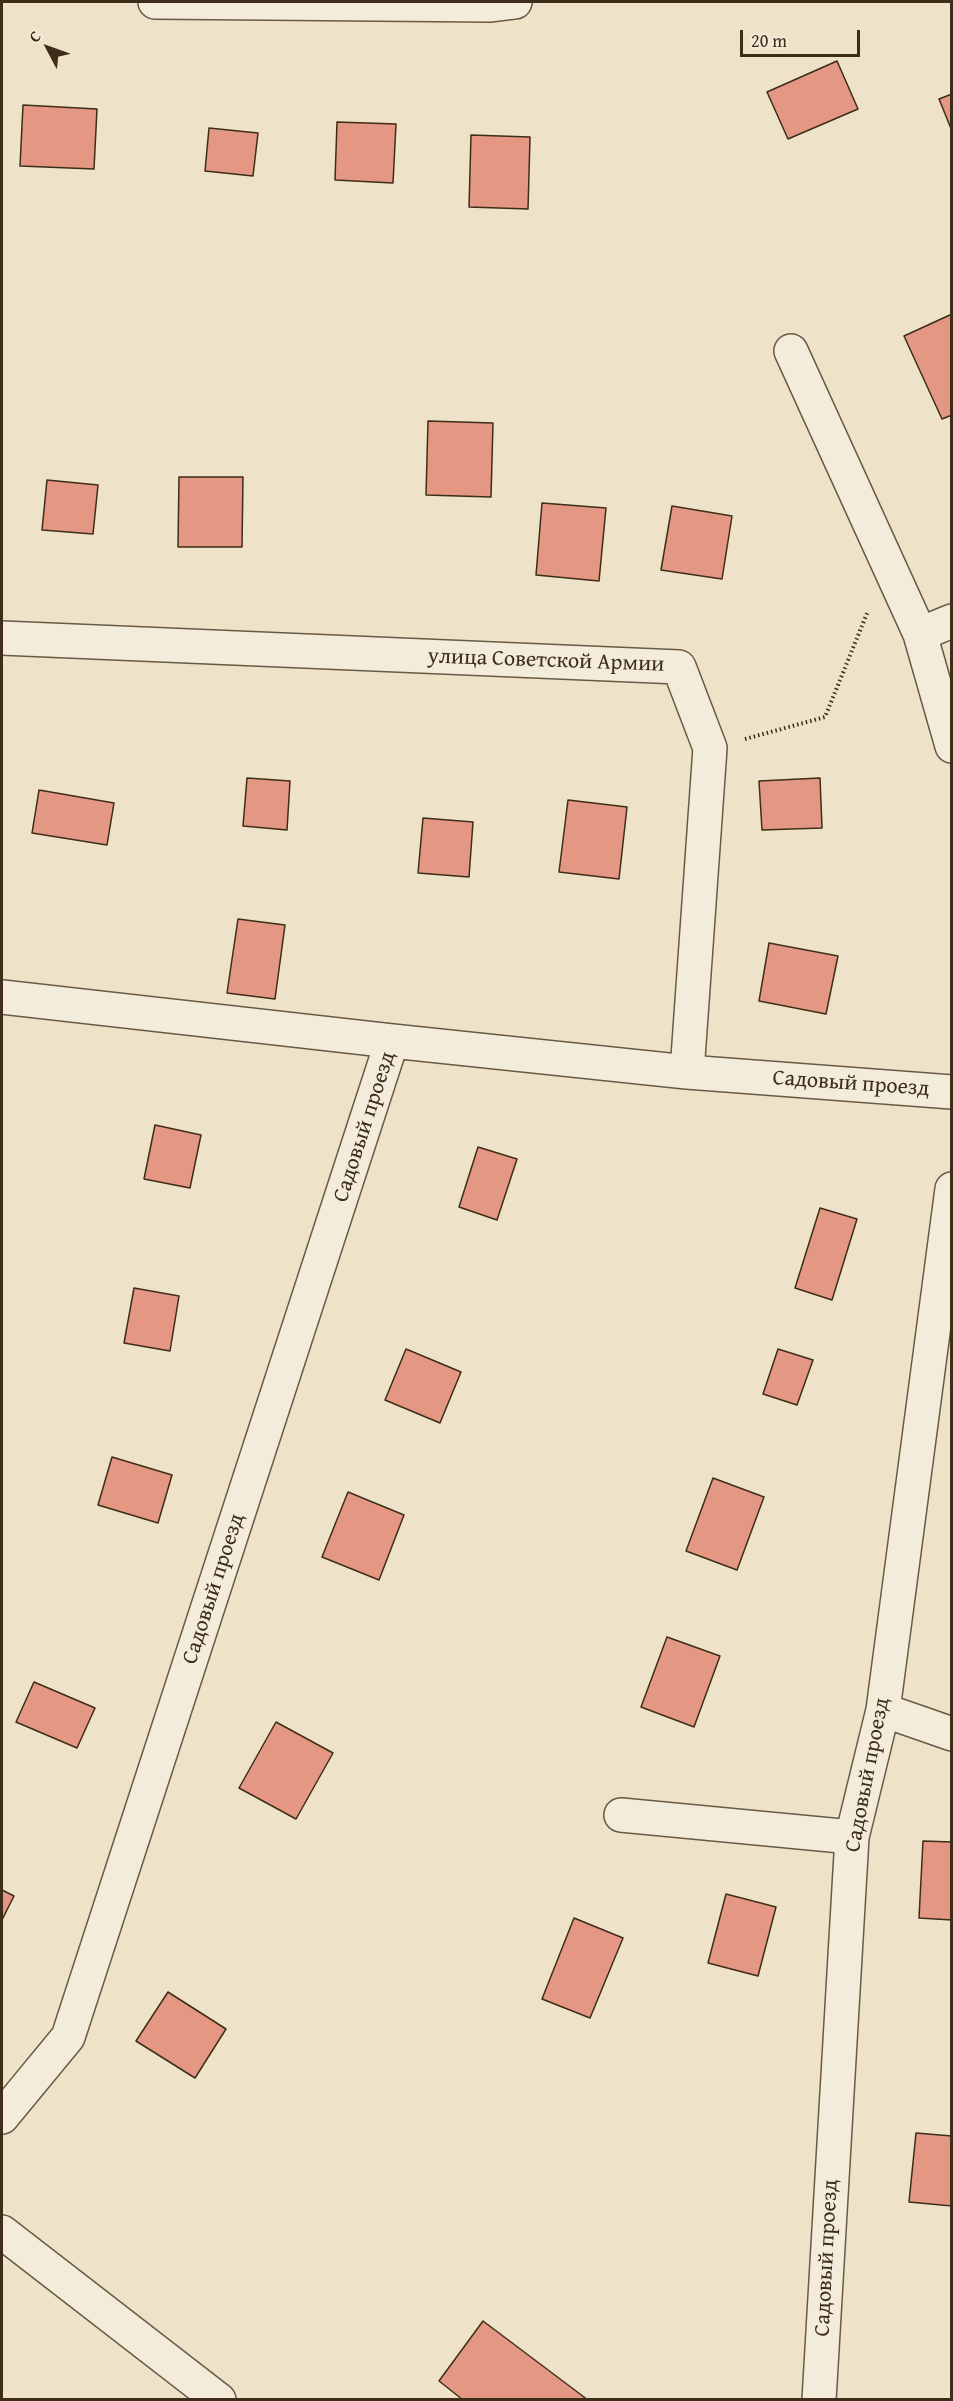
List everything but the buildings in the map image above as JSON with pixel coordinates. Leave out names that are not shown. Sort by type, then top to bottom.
[{"type":"street","points":[[154,2],[491,5],[515,2]]},
{"type":"street","points":[[791,351],[920,634],[951,746]]},
{"type":"street","points":[[920,634],[951,621]]},
{"type":"street","name":"улица Советской Армии","points":[[2,638],[679,667],[710,748],[687,1072]]},
{"type":"street","name":"Садовый проезд","points":[[2,997],[687,1072],[951,1092]]},
{"type":"street","name":"Садовый проезд","points":[[2,2117],[68,2037],[392,1041]]},
{"type":"street","name":"Садовый проезд","points":[[819,2400],[852,1837],[883,1710],[951,1189]]},
{"type":"street","points":[[883,1710],[951,1734]]},
{"type":"street","points":[[621,1815],[852,1837]]},
{"type":"street","points":[[2,2232],[219,2400]]},
{"type":"path","points":[[710,748],[825,717],[888,563]]}]
